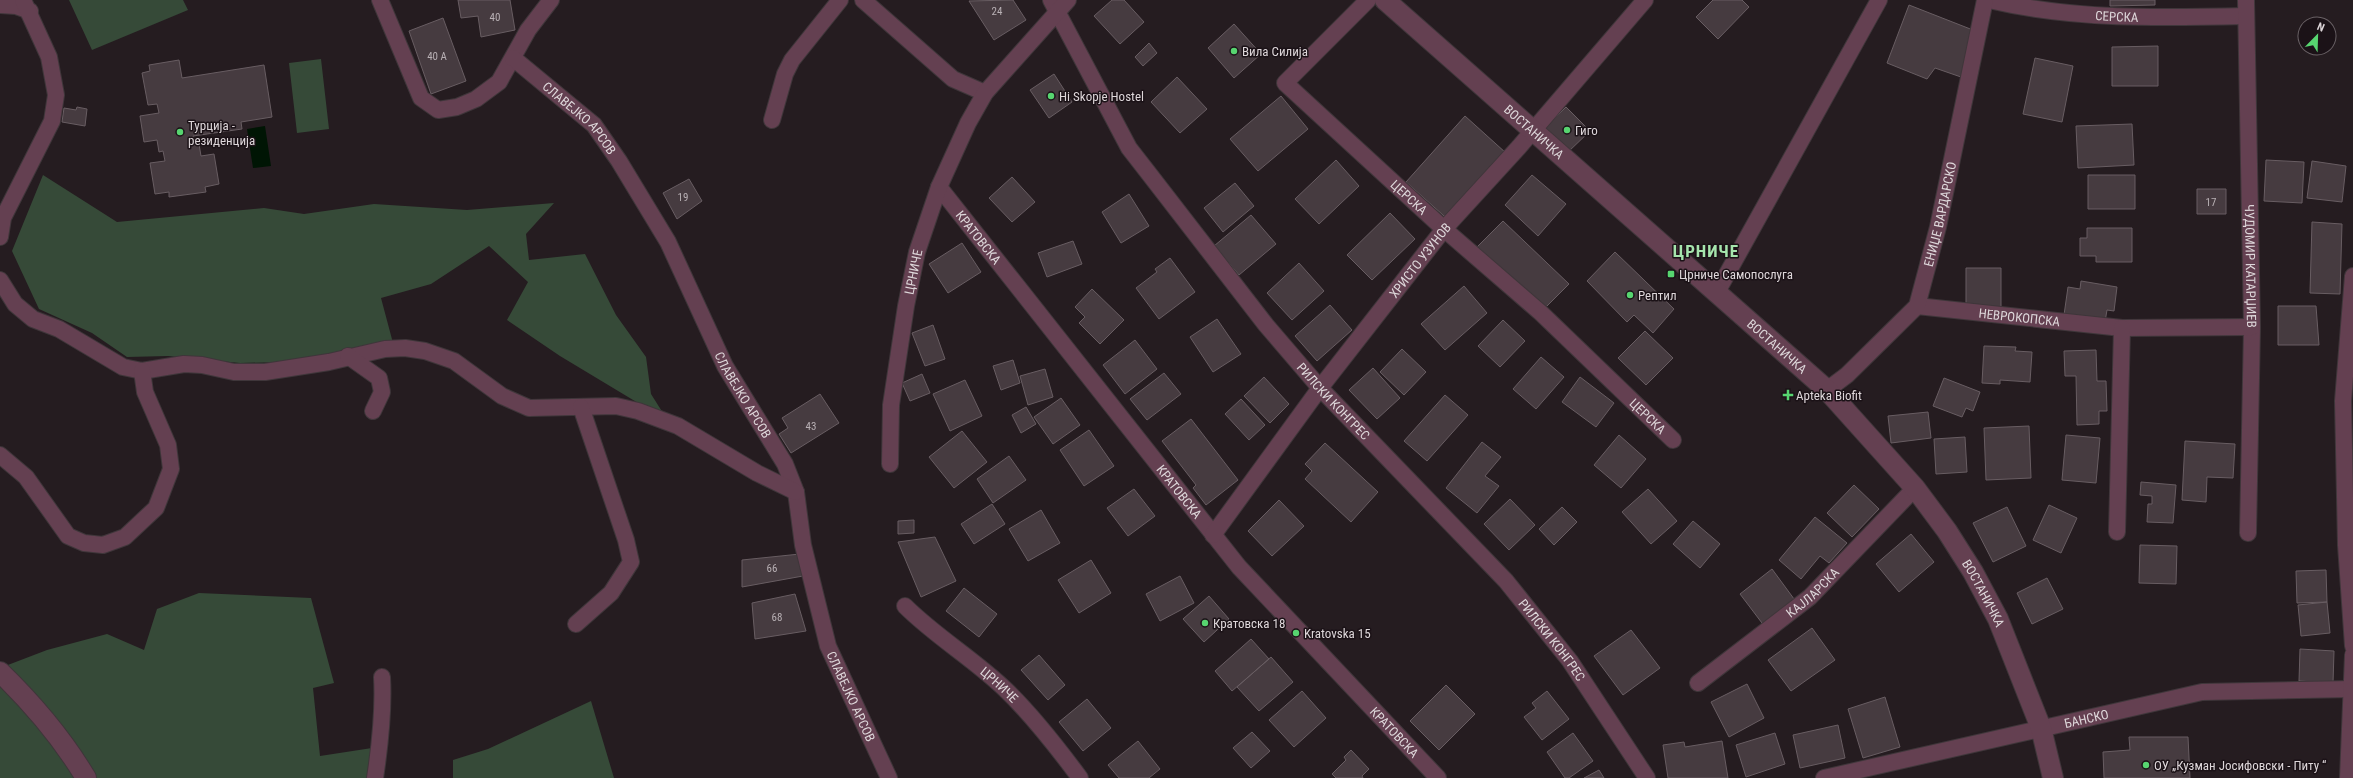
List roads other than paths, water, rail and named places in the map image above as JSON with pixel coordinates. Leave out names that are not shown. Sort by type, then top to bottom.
[{"type":"street","points":[[380,0],[421,98],[438,110],[456,107],[476,99],[499,82],[528,30],[551,0]]},
{"type":"street","points":[[772,120],[785,74],[792,60],[840,0]]},
{"type":"street","points":[[863,0],[953,79],[986,93]]},
{"type":"street","name":"ЦЕРСКА","points":[[1368,0],[1285,83],[1444,229],[1540,313],[1673,440]]},
{"type":"street","name":"ВОСТАНИЧКА","points":[[1385,0],[1827,390],[1915,488],[1947,531],[1973,572],[1998,620],[2041,728],[2053,778]]},
{"type":"street","name":"ХРИСТО УЗУНОВ","points":[[1212,535],[1320,388],[1444,229],[1645,0]]},
{"type":"street","points":[[1717,292],[1879,0]]},
{"type":"street","name":"ЕНИЏЕ ВАРДАРСКО","points":[[1917,306],[1938,227],[1985,0]]},
{"type":"street","name":"СЕРСКА","points":[[1989,0],[2022,8],[2092,15],[2183,17],[2246,16]]},
{"type":"street","name":"ЧУДОМИР КАТАРЏИЕВ","points":[[2246,0],[2252,327],[2248,533]]},
{"type":"street","name":"ЦРНИЧЕ","points":[[890,464],[891,405],[906,306],[917,252],[939,187],[968,123],[986,93],[1059,3]]},
{"type":"street","name":"РИЛСКИ КОНГРЕС","points":[[1059,3],[1129,148],[1266,325],[1320,388],[1506,581],[1570,661],[1647,778]]},
{"type":"street","points":[[0,5],[26,5],[49,57],[56,95],[52,121],[3,218],[0,237]]},
{"type":"street","name":"СЛАВЕЈКО АРСОВ","points":[[512,58],[594,125],[619,160],[668,242],[725,366],[785,464],[796,492],[803,546],[828,646],[889,778]]},
{"type":"street","name":"КРАТОВСКА","points":[[939,187],[1212,535],[1239,567],[1438,778]]},
{"type":"street","points":[[2353,276],[2343,401],[2346,545],[2353,646]]},
{"type":"street","points":[[2,287],[15,304],[33,318],[59,329],[124,367],[142,371],[184,364],[202,365],[234,372],[265,372],[329,362],[348,356],[385,349],[405,348],[425,351],[454,361],[502,396],[529,408],[616,406],[638,411],[678,426],[751,469],[796,492]]},
{"type":"street","points":[[1827,390],[1847,375],[1917,306]]},
{"type":"street","name":"НЕВРОКОПСКА","points":[[1917,306],[2122,328],[2252,327]]},
{"type":"street","points":[[2117,532],[2122,328]]},
{"type":"street","points":[[348,356],[380,378],[382,392],[373,412]]},
{"type":"street","points":[[0,455],[26,477],[68,536],[84,543],[103,545],[125,537],[156,508],[171,469],[168,445],[145,392],[142,371]]},
{"type":"street","points":[[576,624],[611,593],[631,562],[626,540],[581,407]]},
{"type":"street","name":"КАЈЛАРСКА","points":[[1698,683],[1810,597],[1915,488]]},
{"type":"street","name":"ЦРНИЧЕ","points":[[905,606],[924,625],[1005,689],[1052,741],[1080,778]]},
{"type":"street","points":[[2348,778],[2353,689],[2353,655]]},
{"type":"street","points":[[0,672],[34,705],[74,758],[86,778]]},
{"type":"street","points":[[375,778],[381,728],[382,677]]},
{"type":"street","name":"БАНСКО","points":[[1824,778],[2202,692],[2353,689]]},
{"type":"place","name":"Вила Силија","points":[[1234,51]]},
{"type":"place","name":"Hi Skopje Hostel","points":[[1051,96]]},
{"type":"place","name":"Гиго","points":[[1567,130]]},
{"type":"place","name":"Турција - резиденција","points":[[180,132]]},
{"type":"place","name":"Црниче Самопослуга","points":[[1671,274]]},
{"type":"place","name":"Рептил","points":[[1630,295]]},
{"type":"place","name":"Apteka Biofit","points":[[1788,395]]},
{"type":"place","name":"Кратовска 18","points":[[1205,623]]},
{"type":"place","name":"Kratovska 15","points":[[1296,633]]},
{"type":"place","name":"ОУ „Кузман Јосифовски - Питу “","points":[[2146,765]]},
{"type":"district","name":"ЦРНИЧЕ","points":[[1706,251]]}]
